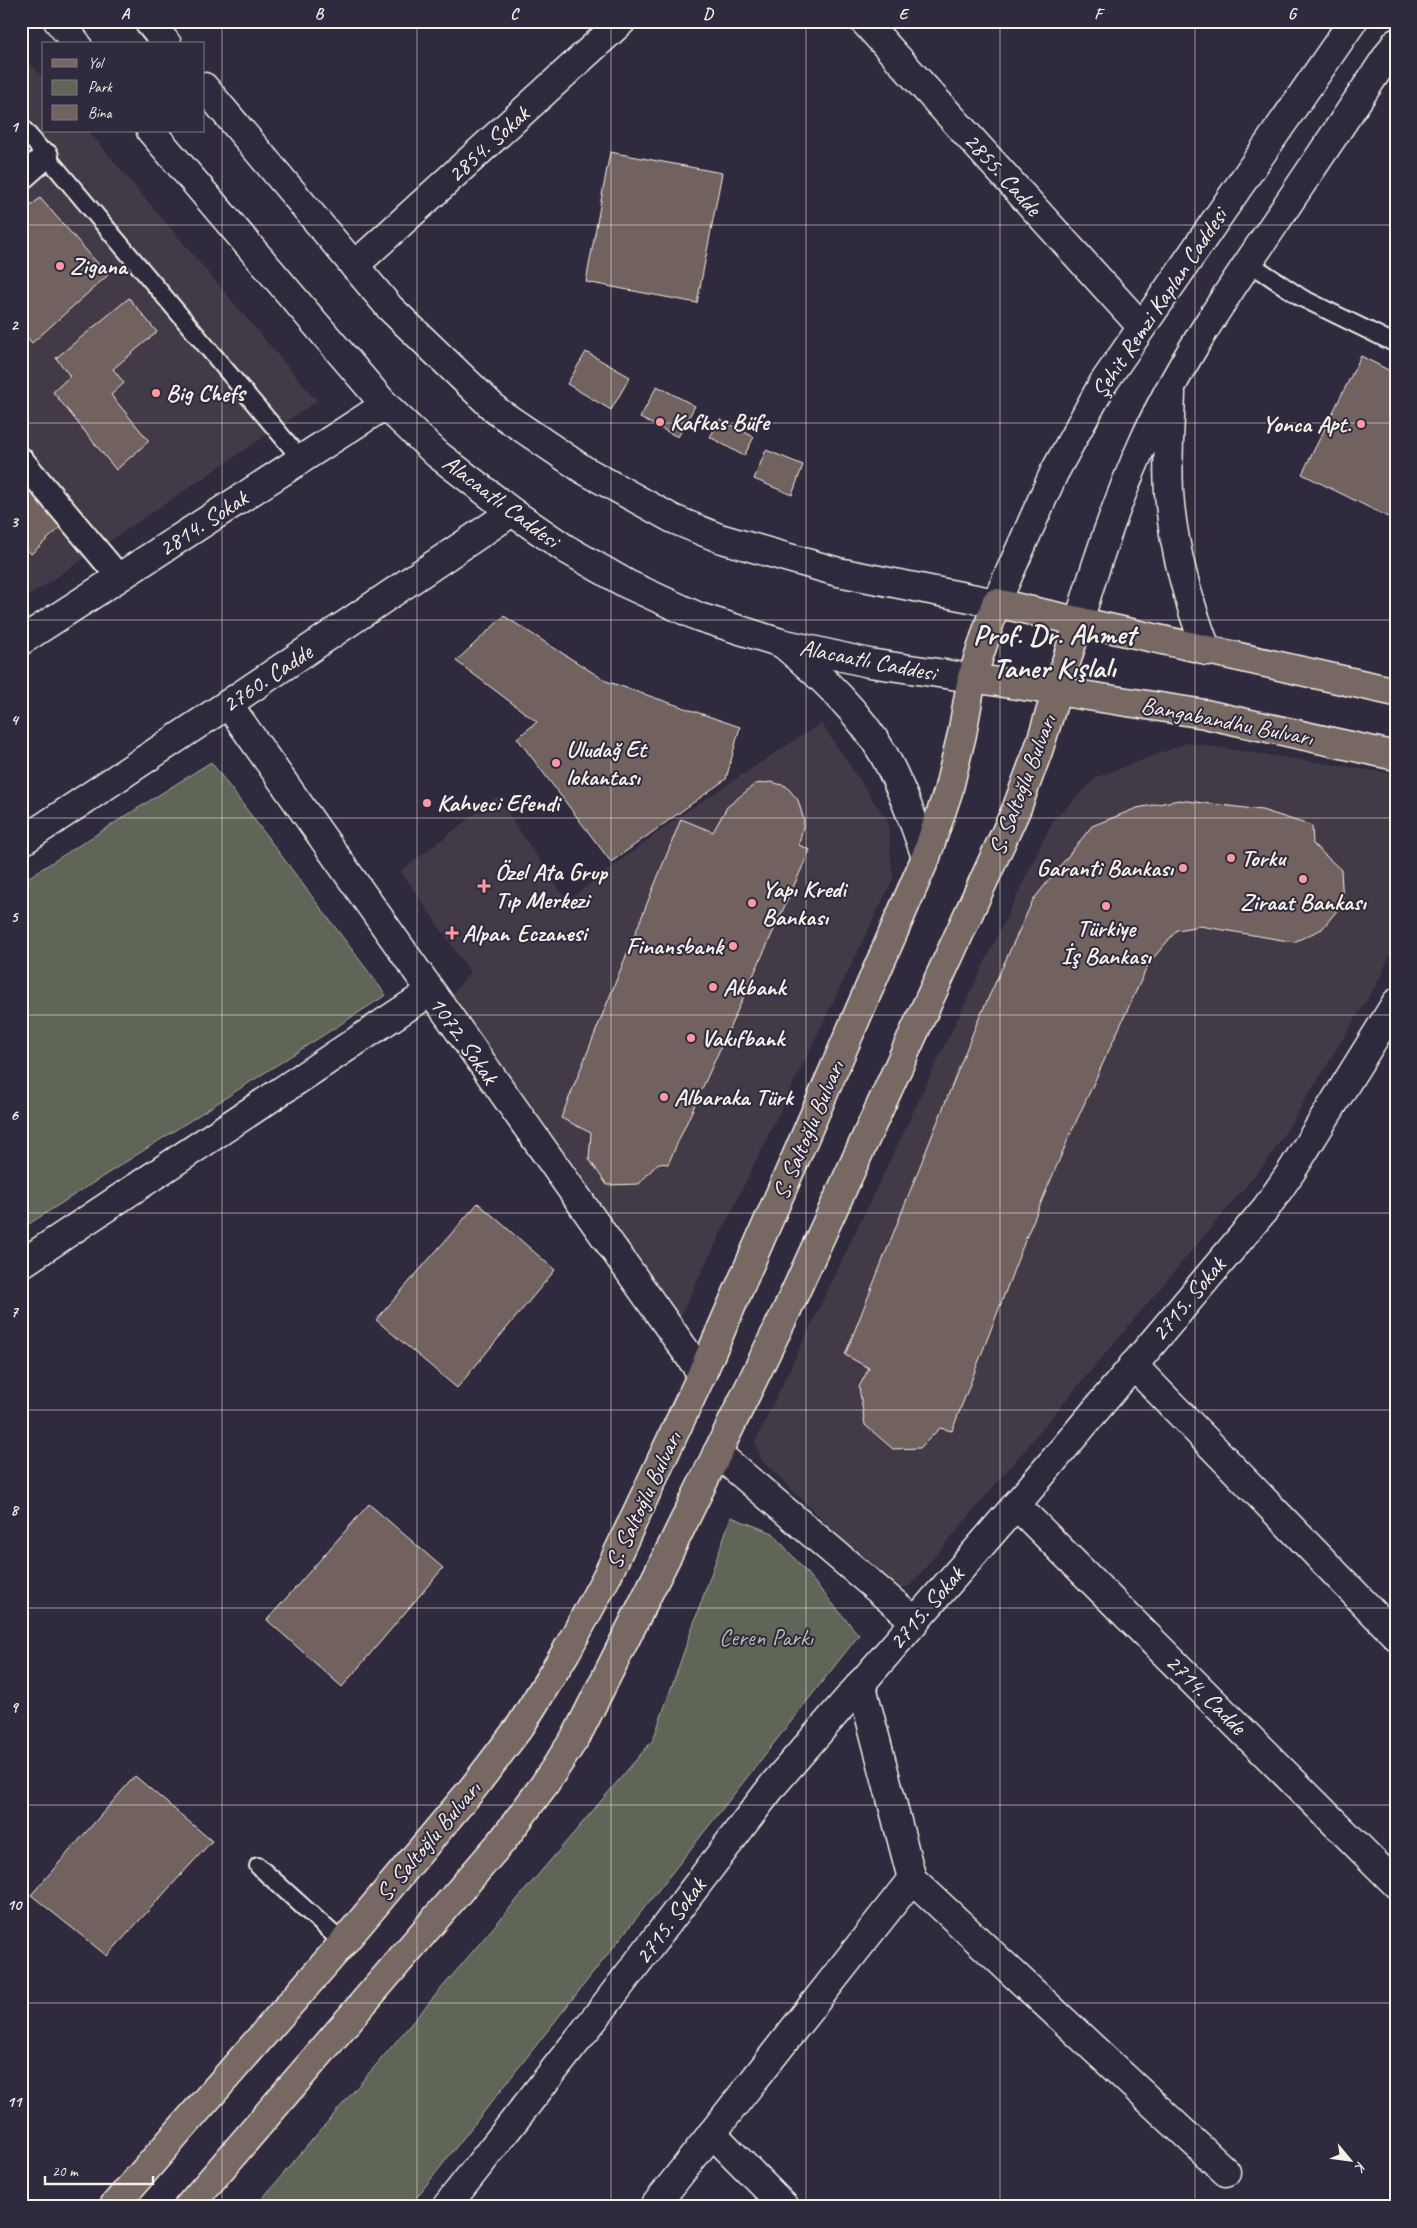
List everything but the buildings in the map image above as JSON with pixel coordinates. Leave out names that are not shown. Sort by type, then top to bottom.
[{"type":"main road","points":[[996,603],[1396,692]]},
{"type":"main road","name":"S. Saltoğlu Bulvarı","points":[[113,2207],[343,1943],[473,1788],[536,1700],[566,1652],[607,1576],[702,1374],[926,857],[957,756],[972,678],[996,603]]},
{"type":"main road","name":"S. Saltoğlu Bulvarı","points":[[188,2207],[503,1840],[544,1786],[576,1735],[786,1312],[1008,827],[1038,752],[1079,621]]},
{"type":"main road","name":"Bangabandhu Bulvarı","points":[[972,678],[1205,714],[1396,756]]},
{"type":"street","points":[[58,21],[75,42]]},
{"type":"street","points":[[148,21],[165,42]]},
{"type":"street","name":"2854. Sokak","points":[[354,266],[622,21]]},
{"type":"street","name":"2855. Cadde","points":[[864,21],[1141,326]]},
{"type":"street","name":"Şehit Remzi Kaplan Caddesi","points":[[996,603],[1070,442],[1102,385],[1353,21]]},
{"type":"street","points":[[1079,621],[1104,538],[1122,492],[1143,442],[1172,386],[1216,310],[1396,43]]},
{"type":"street","points":[[205,88],[390,308],[497,411],[584,470],[629,496],[719,538],[838,572],[996,603]]},
{"type":"street","name":"Alacaatlı Caddesi","points":[[153,132],[385,405],[437,454],[512,512],[566,549],[627,584],[699,617],[781,642],[869,663],[972,678]]},
{"type":"street","points":[[21,178],[46,156]]},
{"type":"street","points":[[1172,386],[1169,480],[1172,519],[1186,589],[1207,651]]},
{"type":"street","name":"2814. Sokak","points":[[21,641],[385,405]]},
{"type":"street","points":[[21,460],[119,577]]},
{"type":"street","name":"2760. Cadde","points":[[21,842],[512,512]]},
{"type":"street","points":[[781,642],[828,685],[866,728],[895,776],[926,857]]},
{"type":"street","name":"1072. Sokak","points":[[228,704],[702,1374]]},
{"type":"street","points":[[21,1264],[430,992]]},
{"type":"street","name":"2715. Sokak","points":[[446,2207],[599,2013],[774,1784],[1016,1505],[1279,1190],[1396,1003]]},
{"type":"street","points":[[1133,1365],[1396,1636]]},
{"type":"street","points":[[717,1453],[915,1621]]},
{"type":"street","name":"2714. Cadde","points":[[1016,1505],[1396,1884]]},
{"type":"street","points":[[861,1683],[912,1879],[1226,2172]]},
{"type":"street","points":[[654,2207],[912,1879]]},
{"type":"street","points":[[712,2133],[785,2207]]},
{"type":"lane","points":[[21,126],[301,459]]},
{"type":"lane","points":[[1248,262],[1302,298],[1396,344]]},
{"type":"lane","points":[[258,1866],[343,1943]]},
{"type":"shaded area","points":[[21,53],[42,78],[42,132],[89,132],[317,401],[21,601]]},
{"type":"shaded area","points":[[821,723],[888,822],[893,879],[675,1327],[444,1005],[470,972],[401,871],[497,797],[567,901],[684,813]]},
{"type":"shaded area","points":[[1187,743],[1396,774],[1396,941],[1378,982],[1268,1160],[910,1586],[893,1590],[761,1459],[755,1442],[1052,822],[1097,777]]},
{"type":"green space","points":[[211,762],[386,995],[21,1229],[21,882]]},
{"type":"green space","name":"Ceren Parkı","points":[[731,1517],[773,1533],[859,1635],[409,2207],[255,2207],[653,1740]]},
{"type":"place","name":"Zigana","points":[[60,266]]},
{"type":"place","name":"Big Chefs","points":[[156,393]]},
{"type":"place","name":"Kafkas Büfe","points":[[660,422]]},
{"type":"place","name":"Yonca Apt.","points":[[1361,424]]},
{"type":"place","name":"Uludağ Et lokantası","points":[[556,763]]},
{"type":"place","name":"Kahveci Efendi","points":[[427,803]]},
{"type":"place","name":"Torku","points":[[1231,858]]},
{"type":"place","name":"Garanti Bankası","points":[[1183,868]]},
{"type":"place","name":"Ziraat Bankası","points":[[1303,879]]},
{"type":"place","name":"Özel Ata Grup Tıp Merkezi","points":[[484,886]]},
{"type":"place","name":"Yapı Kredi Bankası","points":[[752,903]]},
{"type":"place","name":"Türkiye İş Bankası","points":[[1106,906]]},
{"type":"place","name":"Alpan Eczanesi","points":[[452,933]]},
{"type":"place","name":"Finansbank","points":[[733,946]]},
{"type":"place","name":"Akbank","points":[[713,987]]},
{"type":"place","name":"Vakıfbank","points":[[691,1038]]},
{"type":"place","name":"Albaraka Türk","points":[[664,1097]]},
{"type":"district","name":"Prof. Dr. Ahmet Taner Kışlalı","points":[[1054,651]]}]
